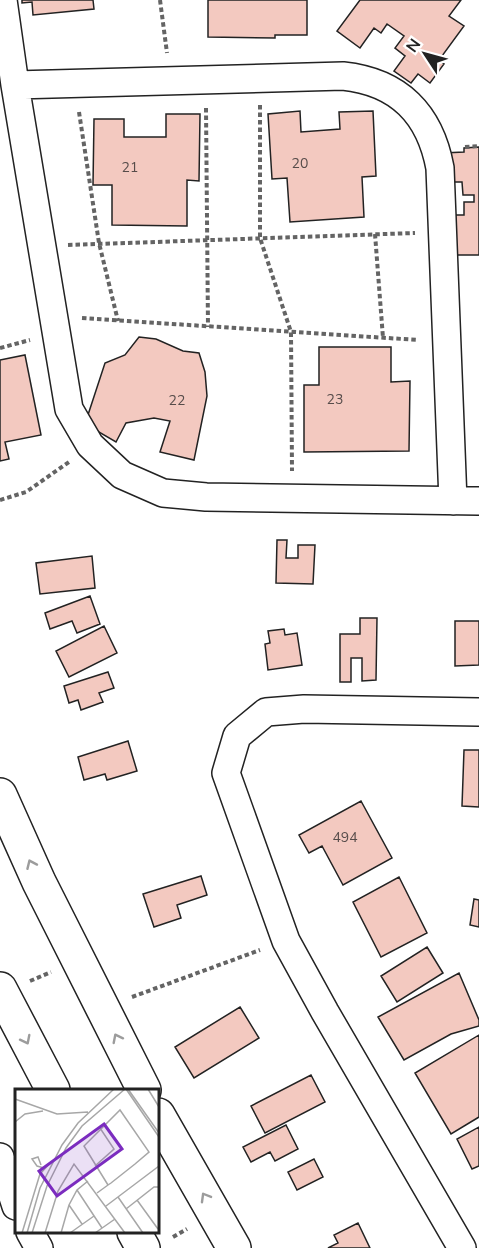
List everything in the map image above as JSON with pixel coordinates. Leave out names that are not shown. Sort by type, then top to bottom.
[{"type":"street","points":[[3,0],[15,85],[69,409],[90,445],[122,475],[163,493],[206,497],[466,501],[447,342],[440,168],[430,131],[407,101],[377,83],[343,76],[15,85]]},
{"type":"street","points":[[462,1248],[286,941],[226,773],[237,736],[266,712],[304,709],[479,712]]},
{"type":"street","points":[[0,795],[39,882],[143,1089]]},
{"type":"street","points":[[1,995],[52,1089]]},
{"type":"street","points":[[159,1117],[234,1248]]},
{"type":"street","points":[[0,1157],[15,1203]]},
{"type":"street","points":[[31,1233],[39,1248]]},
{"type":"street","points":[[136,1233],[154,1245]]},
{"type":"path","points":[[160,0],[171,81]]},
{"type":"path","points":[[260,78],[260,238],[291,332],[293,498]]},
{"type":"path","points":[[206,80],[208,327]]},
{"type":"path","points":[[75,83],[99,243],[118,321]]},
{"type":"path","points":[[42,246],[442,232]]},
{"type":"path","points":[[375,234],[383,338]]},
{"type":"path","points":[[54,316],[447,342]]},
{"type":"path","points":[[0,500],[26,492],[66,465],[90,445]]},
{"type":"path","points":[[102,1008],[286,941]]},
{"type":"path","points":[[1,995],[78,960]]},
{"type":"path","points":[[154,1245],[214,1214]]},
{"type":"building","points":[[22,0],[93,0],[94,9],[33,15],[32,2],[22,3]]},
{"type":"building","points":[[208,0],[307,0],[307,35],[275,35],[275,38],[208,37]]},
{"type":"building","points":[[360,0],[461,0],[449,16],[464,26],[439,60],[444,64],[430,83],[418,74],[411,83],[394,71],[405,56],[395,48],[404,36],[387,24],[381,33],[374,28],[360,48],[337,31]]},
{"type":"building","points":[[300,111],[301,132],[340,129],[339,112],[373,111],[376,176],[362,177],[364,217],[290,222],[287,178],[272,179],[268,114]]},
{"type":"building","points":[[166,114],[200,114],[199,181],[187,180],[187,226],[112,225],[112,185],[93,185],[94,119],[124,119],[124,137],[166,137]]},
{"type":"building","points":[[479,147],[479,255],[447,255],[446,215],[464,215],[464,202],[474,202],[474,195],[463,195],[462,182],[444,182],[443,153],[464,152],[464,148]]},
{"type":"building","points":[[139,337],[156,339],[183,351],[199,353],[205,372],[207,396],[194,460],[160,452],[170,421],[154,418],[126,423],[116,442],[85,424],[105,363],[125,355]]},
{"type":"building","points":[[319,347],[391,347],[391,382],[410,381],[409,451],[304,452],[304,385],[319,385]]},
{"type":"building","points":[[25,355],[41,435],[5,442],[9,459],[0,461],[0,360]]},
{"type":"building","points":[[277,540],[287,540],[286,558],[298,558],[298,545],[315,545],[313,584],[276,583]]},
{"type":"building","points":[[92,556],[95,588],[40,594],[36,563]]},
{"type":"building","points":[[90,596],[100,624],[77,633],[72,621],[50,629],[45,613]]},
{"type":"building","points":[[360,618],[377,618],[376,680],[362,681],[362,658],[351,658],[351,682],[340,682],[340,634],[360,634]]},
{"type":"building","points":[[455,621],[479,621],[479,665],[455,666]]},
{"type":"building","points":[[104,626],[117,653],[69,677],[56,651]]},
{"type":"building","points":[[284,629],[285,635],[297,633],[302,665],[268,670],[265,644],[270,643],[268,631]]},
{"type":"building","points":[[108,672],[114,688],[99,693],[103,702],[81,710],[78,700],[69,703],[64,686]]},
{"type":"building","points":[[128,741],[137,771],[107,780],[105,774],[84,780],[78,757]]},
{"type":"building","points":[[464,750],[479,750],[479,807],[462,806]]},
{"type":"building","points":[[361,801],[392,858],[343,885],[322,846],[309,853],[299,835]]},
{"type":"building","points":[[201,876],[207,895],[177,905],[181,918],[154,927],[143,894]]},
{"type":"building","points":[[399,877],[427,933],[381,957],[353,902]]},
{"type":"building","points":[[474,899],[479,900],[479,927],[470,925]]},
{"type":"building","points":[[427,947],[443,973],[397,1002],[381,976]]},
{"type":"building","points":[[459,973],[479,1020],[479,1026],[451,1034],[404,1060],[378,1017]]},
{"type":"building","points":[[240,1007],[259,1038],[194,1078],[175,1047]]},
{"type":"building","points":[[479,1035],[479,1117],[451,1134],[415,1073]]},
{"type":"building","points":[[311,1075],[325,1102],[265,1133],[251,1106]]},
{"type":"building","points":[[286,1125],[298,1149],[275,1161],[270,1152],[251,1162],[243,1147]]},
{"type":"building","points":[[479,1127],[479,1166],[472,1169],[457,1139]]},
{"type":"building","points":[[314,1159],[323,1177],[297,1190],[288,1172]]},
{"type":"building","points":[[358,1223],[370,1248],[328,1248],[338,1243],[334,1235]]}]
